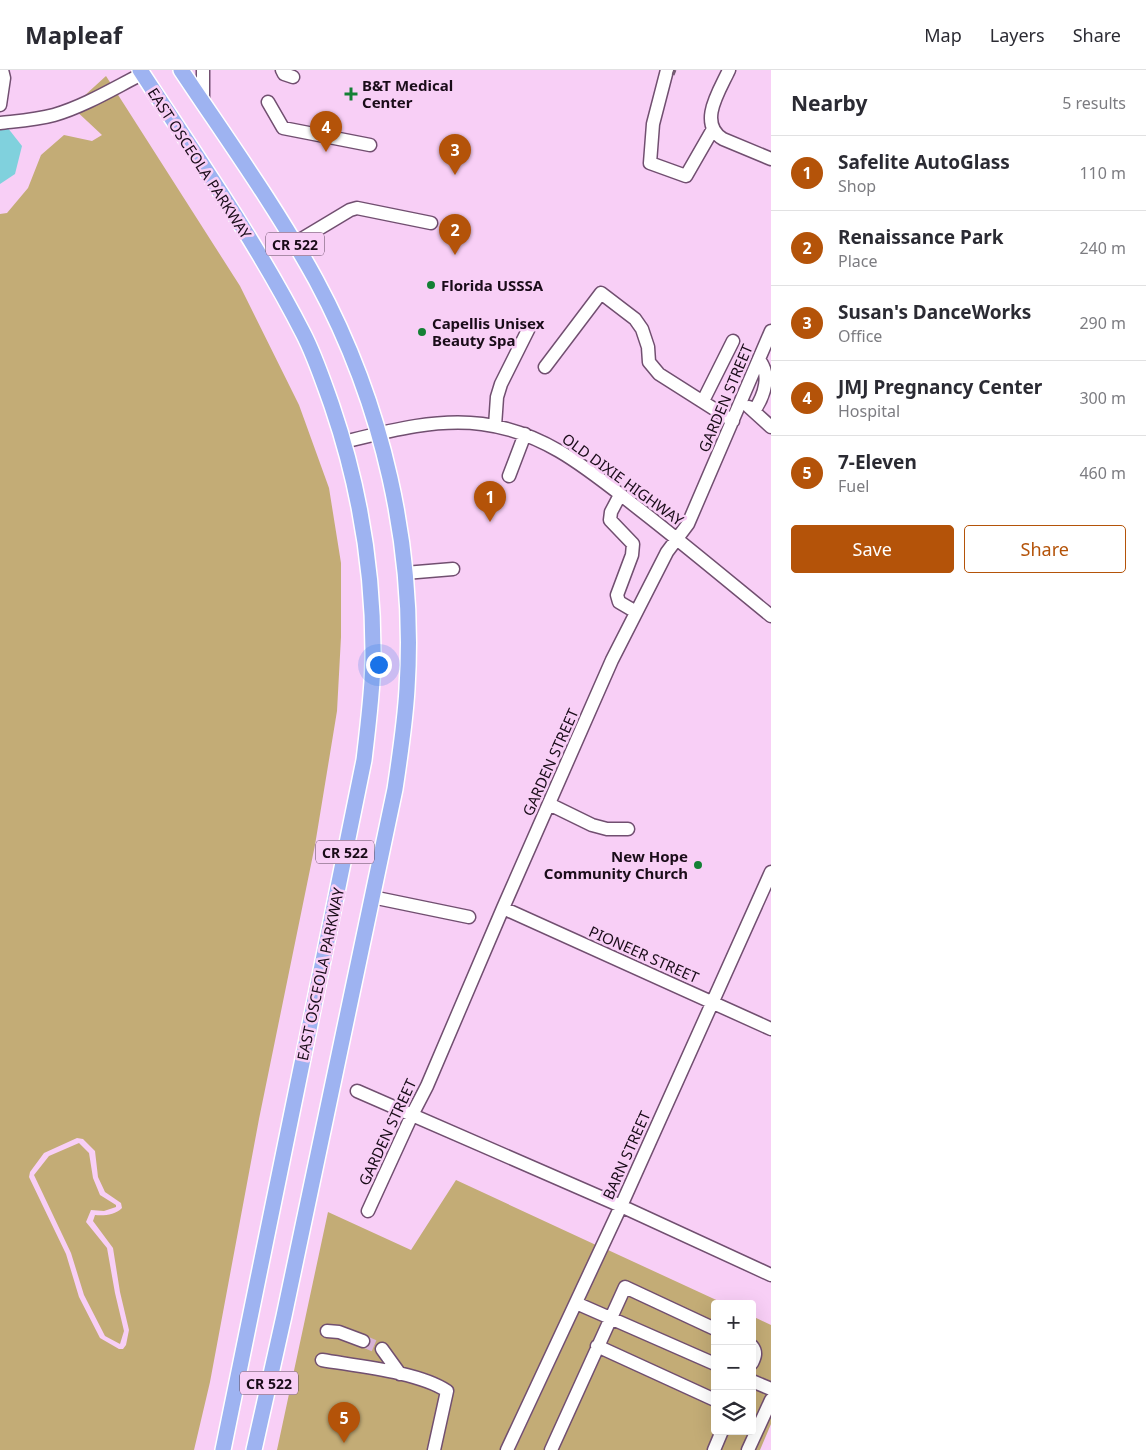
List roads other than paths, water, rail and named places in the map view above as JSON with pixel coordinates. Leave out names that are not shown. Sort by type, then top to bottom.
[{"type":"main road","name":"CR 522","points":[[181,70],[295,243],[317,282],[343,337],[378,433],[393,491],[405,573],[408,615],[407,689],[395,790],[254,1450]]},
{"type":"main road","name":"EAST OSCEOLA PARKWAY","points":[[141,72],[260,255],[303,334],[318,368],[344,442],[359,504],[370,596],[373,662],[370,718],[360,779],[223,1450]]},
{"type":"street","points":[[0,104],[4,78],[2,70]]},
{"type":"street","points":[[203,70],[203,102]]},
{"type":"street","points":[[282,70],[284,74],[293,77]]},
{"type":"street","points":[[667,70],[653,124],[650,163],[686,176],[713,129]]},
{"type":"street","points":[[729,70],[711,114],[710,122],[713,129],[723,139],[771,159]]},
{"type":"street","points":[[1,119],[34,120],[55,114],[88,101],[141,72]]},
{"type":"street","points":[[268,102],[283,128],[370,145]]},
{"type":"street","points":[[295,243],[350,210],[357,208],[431,223]]},
{"type":"street","points":[[545,367],[601,293],[635,319],[642,329],[648,347],[649,362],[659,374],[733,421]]},
{"type":"street","points":[[495,426],[497,397],[501,384],[529,328]]},
{"type":"street","name":"GARDEN STREET","points":[[368,1211],[427,1086],[612,660],[667,552],[688,524],[771,331]]},
{"type":"street","points":[[703,402],[733,341]]},
{"type":"street","points":[[754,411],[769,388],[770,379],[770,372],[765,364],[759,360]]},
{"type":"street","points":[[742,400],[771,427]]},
{"type":"street","name":"OLD DIXIE HIGHWAY","points":[[344,442],[378,433],[444,423],[472,423],[495,426],[525,434],[548,444],[574,460],[676,538],[771,616]]},
{"type":"street","points":[[509,476],[525,434]]},
{"type":"street","points":[[620,495],[611,512],[610,520],[633,544],[632,555],[617,595],[619,602],[636,612]]},
{"type":"street","points":[[405,573],[453,569]]},
{"type":"street","points":[[549,804],[592,825],[607,829],[628,829]]},
{"type":"street","name":"BARN STREET","points":[[507,1450],[621,1206],[771,872]]},
{"type":"street","points":[[372,897],[468,917]]},
{"type":"street","name":"PIONEER STREET","points":[[503,908],[771,1030]]},
{"type":"street","points":[[357,1091],[621,1206],[771,1275]]},
{"type":"street","points":[[551,1450],[625,1287],[711,1327]]},
{"type":"street","points":[[576,1303],[711,1362]]},
{"type":"street","points":[[327,1331],[338,1332],[363,1341]]},
{"type":"street","points":[[597,1346],[711,1398]]},
{"type":"street","points":[[382,1349],[400,1374]]},
{"type":"street","points":[[322,1360],[400,1374],[435,1383],[446,1391],[434,1450]]},
{"type":"street","points":[[756,1383],[771,1389]]},
{"type":"street","points":[[748,1450],[771,1400]]},
{"type":"street","points":[[714,1450],[720,1435]]},
{"type":"tunnel","points":[[363,1341],[382,1349]]},
{"type":"railway","points":[[673,75],[675,70]]},
{"type":"place","name":"B&T Medical Center","points":[[351,94]]},
{"type":"place","name":"JMJ Pregnancy Center","points":[[326,152]]},
{"type":"place","name":"Susan's DanceWorks","points":[[455,175]]},
{"type":"place","name":"Renaissance Park","points":[[455,255]]},
{"type":"place","name":"Florida USSSA","points":[[431,285]]},
{"type":"place","name":"Capellis Unisex Beauty Spa","points":[[422,332]]},
{"type":"place","name":"Safelite AutoGlass","points":[[490,522]]},
{"type":"place","name":"New Hope Community Church","points":[[698,865]]},
{"type":"place","name":"7-Eleven","points":[[344,1443]]}]
